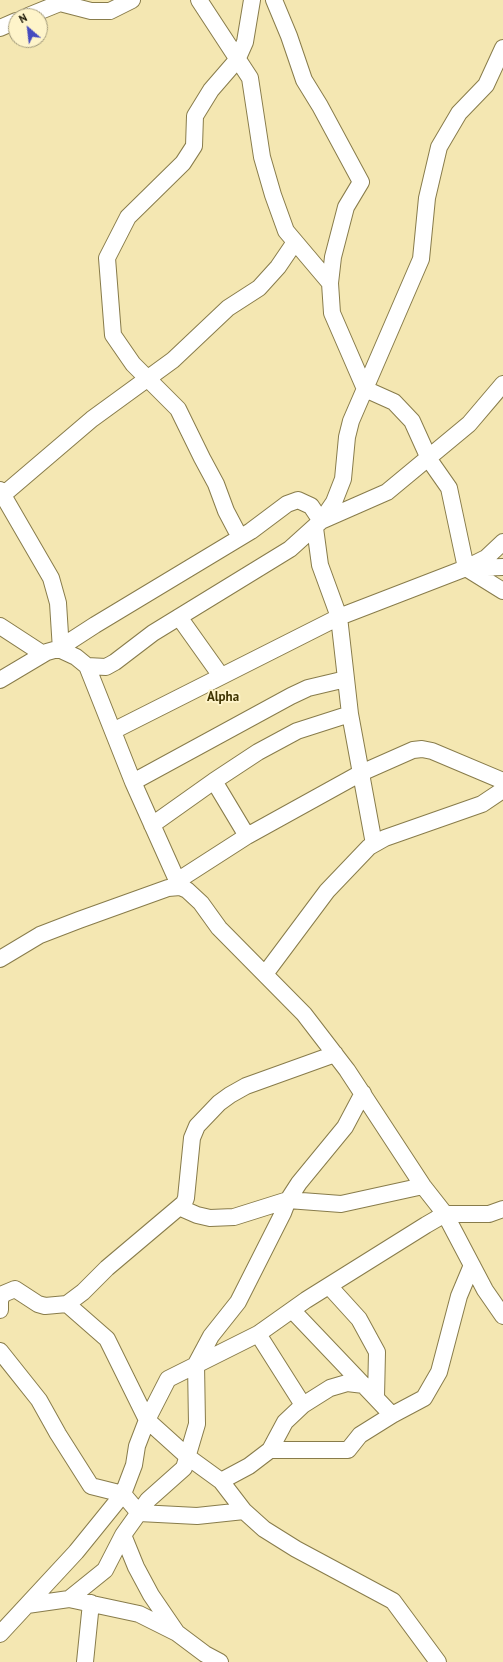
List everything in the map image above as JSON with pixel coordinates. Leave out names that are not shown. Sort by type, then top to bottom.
[{"type":"street","points":[[48,8],[60,3],[92,11],[110,12],[132,0]]},
{"type":"street","points":[[199,0],[250,78],[262,157],[273,195],[286,231],[330,283]]},
{"type":"street","points":[[236,530],[226,512],[216,484],[178,409],[133,364],[113,335],[108,258],[128,217],[183,163],[194,146],[195,116],[211,90],[237,60],[245,42],[252,0]]},
{"type":"street","points":[[274,0],[289,36],[304,80],[320,106],[361,182],[346,207],[333,257],[330,283],[332,313],[365,389],[394,402],[408,416],[412,421],[427,455],[450,488],[466,568],[503,591]]},
{"type":"street","points":[[87,666],[106,667],[115,662],[138,643],[290,549],[318,524],[334,502],[343,479],[347,437],[351,421],[421,259],[427,198],[439,147],[459,113],[486,85],[503,48]]},
{"type":"street","points":[[61,648],[58,603],[51,578],[2,492],[92,418],[173,360],[228,308],[259,288],[278,267],[296,242]]},
{"type":"street","points":[[318,524],[387,492],[427,455],[469,424],[503,384]]},
{"type":"street","points":[[0,680],[43,654],[61,648],[95,624],[251,531],[287,504],[298,500],[310,506],[318,524],[320,565],[339,617],[350,714],[374,844]]},
{"type":"street","points":[[113,731],[339,617],[466,568],[486,558],[503,542]]},
{"type":"street","points":[[466,568],[503,567]]},
{"type":"street","points":[[179,617],[221,676]]},
{"type":"street","points":[[0,626],[43,654]]},
{"type":"street","points":[[61,648],[87,666],[133,782],[179,884],[201,903],[219,928],[304,1014],[335,1054],[363,1093],[423,1186],[445,1214],[485,1290],[503,1316]]},
{"type":"street","points":[[133,782],[291,696],[308,688],[346,679]]},
{"type":"street","points":[[152,825],[258,752],[297,731],[350,714]]},
{"type":"street","points":[[0,959],[40,935],[179,884],[246,836],[361,773],[413,750],[422,749],[432,751],[503,781]]},
{"type":"street","points":[[214,781],[246,836]]},
{"type":"street","points":[[265,974],[327,890],[369,847],[385,838],[482,804],[503,790]]},
{"type":"street","points":[[0,1310],[0,1300],[3,1294],[15,1289],[38,1304],[45,1306],[67,1304],[181,1208],[186,1198],[192,1138],[197,1126],[202,1120],[230,1095],[246,1086],[335,1054]]},
{"type":"street","points":[[69,1599],[105,1570],[123,1535],[148,1500],[184,1468],[197,1424],[196,1364],[211,1336],[238,1302],[283,1213],[288,1200],[299,1183],[345,1127],[363,1093]]},
{"type":"street","points":[[181,1208],[197,1215],[210,1218],[234,1217],[288,1200],[341,1204],[423,1186]]},
{"type":"street","points":[[0,1634],[76,1552],[123,1494],[134,1465],[137,1446],[147,1420],[168,1380],[196,1364],[258,1334],[329,1286],[426,1224],[445,1214],[489,1214],[503,1209]]},
{"type":"street","points":[[270,1450],[348,1450],[360,1435],[392,1415],[424,1398],[439,1372],[459,1296],[472,1265]]},
{"type":"street","points":[[329,1286],[359,1319],[377,1352],[376,1397]]},
{"type":"street","points":[[67,1304],[107,1339],[147,1420],[188,1457],[221,1481],[244,1511],[264,1529],[296,1549],[393,1601],[438,1662]]},
{"type":"street","points":[[292,1310],[392,1415]]},
{"type":"street","points":[[258,1334],[303,1405]]},
{"type":"street","points":[[0,1351],[39,1400],[58,1434],[91,1486],[123,1494],[139,1513],[197,1516],[244,1511]]},
{"type":"street","points":[[221,1481],[249,1466],[270,1450],[285,1422],[303,1405],[330,1388],[347,1383],[364,1385]]},
{"type":"street","points":[[123,1535],[136,1567],[151,1596],[177,1633]]},
{"type":"street","points":[[27,1605],[69,1599],[139,1614],[177,1633],[205,1654],[220,1662]]},
{"type":"street","points":[[85,1662],[91,1604]]},
{"type":"district","name":"Alpha","points":[[223,697]]}]
